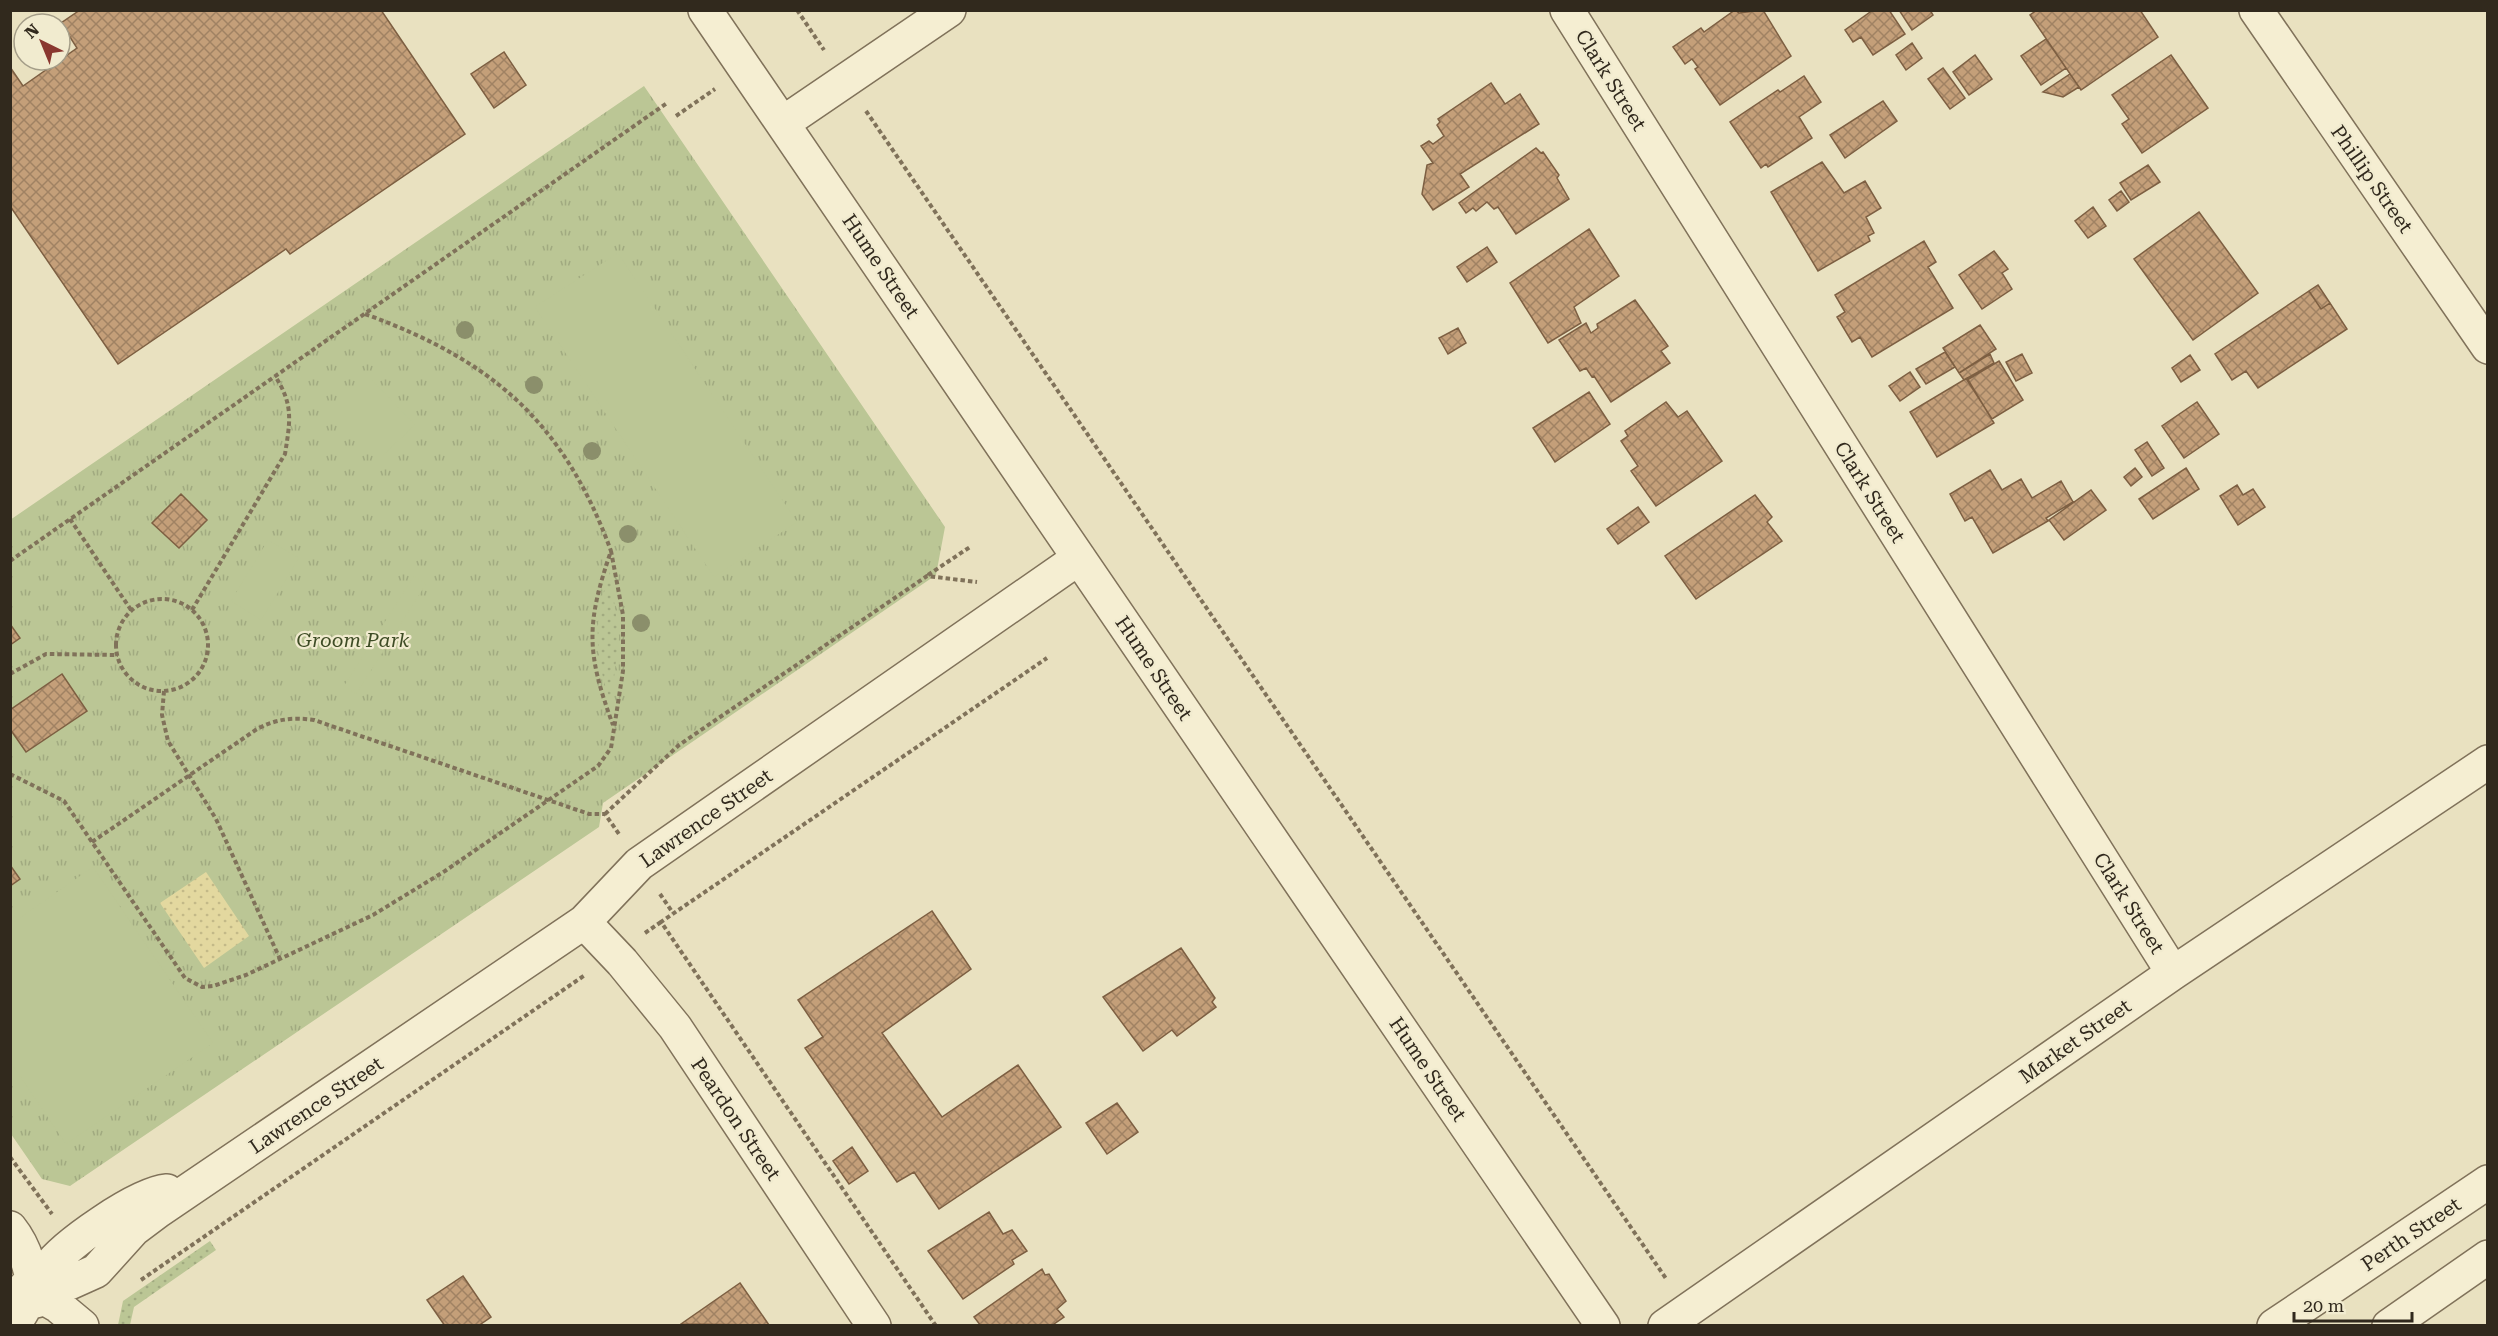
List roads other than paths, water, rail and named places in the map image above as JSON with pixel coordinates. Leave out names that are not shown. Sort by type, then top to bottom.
[{"type":"street","name":"Hume Street","points":[[705,10],[1603,1326]]},
{"type":"street","points":[[783,123],[949,10]]},
{"type":"street","name":"Clark Street","points":[[1567,10],[2173,973]]},
{"type":"street","name":"Phillip Street","points":[[2256,10],[2487,347]]},
{"type":"street","name":"Lawrence Street","points":[[13,1326],[18,1289],[48,1268],[72,1244],[122,1209],[148,1195],[192,1190],[584,922],[639,864],[1079,558]]},
{"type":"street","name":"Market Street","points":[[1676,1318],[2173,973],[2487,762]]},
{"type":"street","name":"Peardon Street","points":[[584,922],[675,1027],[874,1326]]},
{"type":"street","name":"Perth Street","points":[[2274,1326],[2487,1182]]},
{"type":"street","points":[[10,1228],[24,1250],[18,1289],[41,1326]]},
{"type":"street","points":[[2388,1326],[2487,1257]]},
{"type":"street","points":[[18,1289],[82,1326]]},
{"type":"park label","name":"Groom Park","points":[[353,640]]}]
